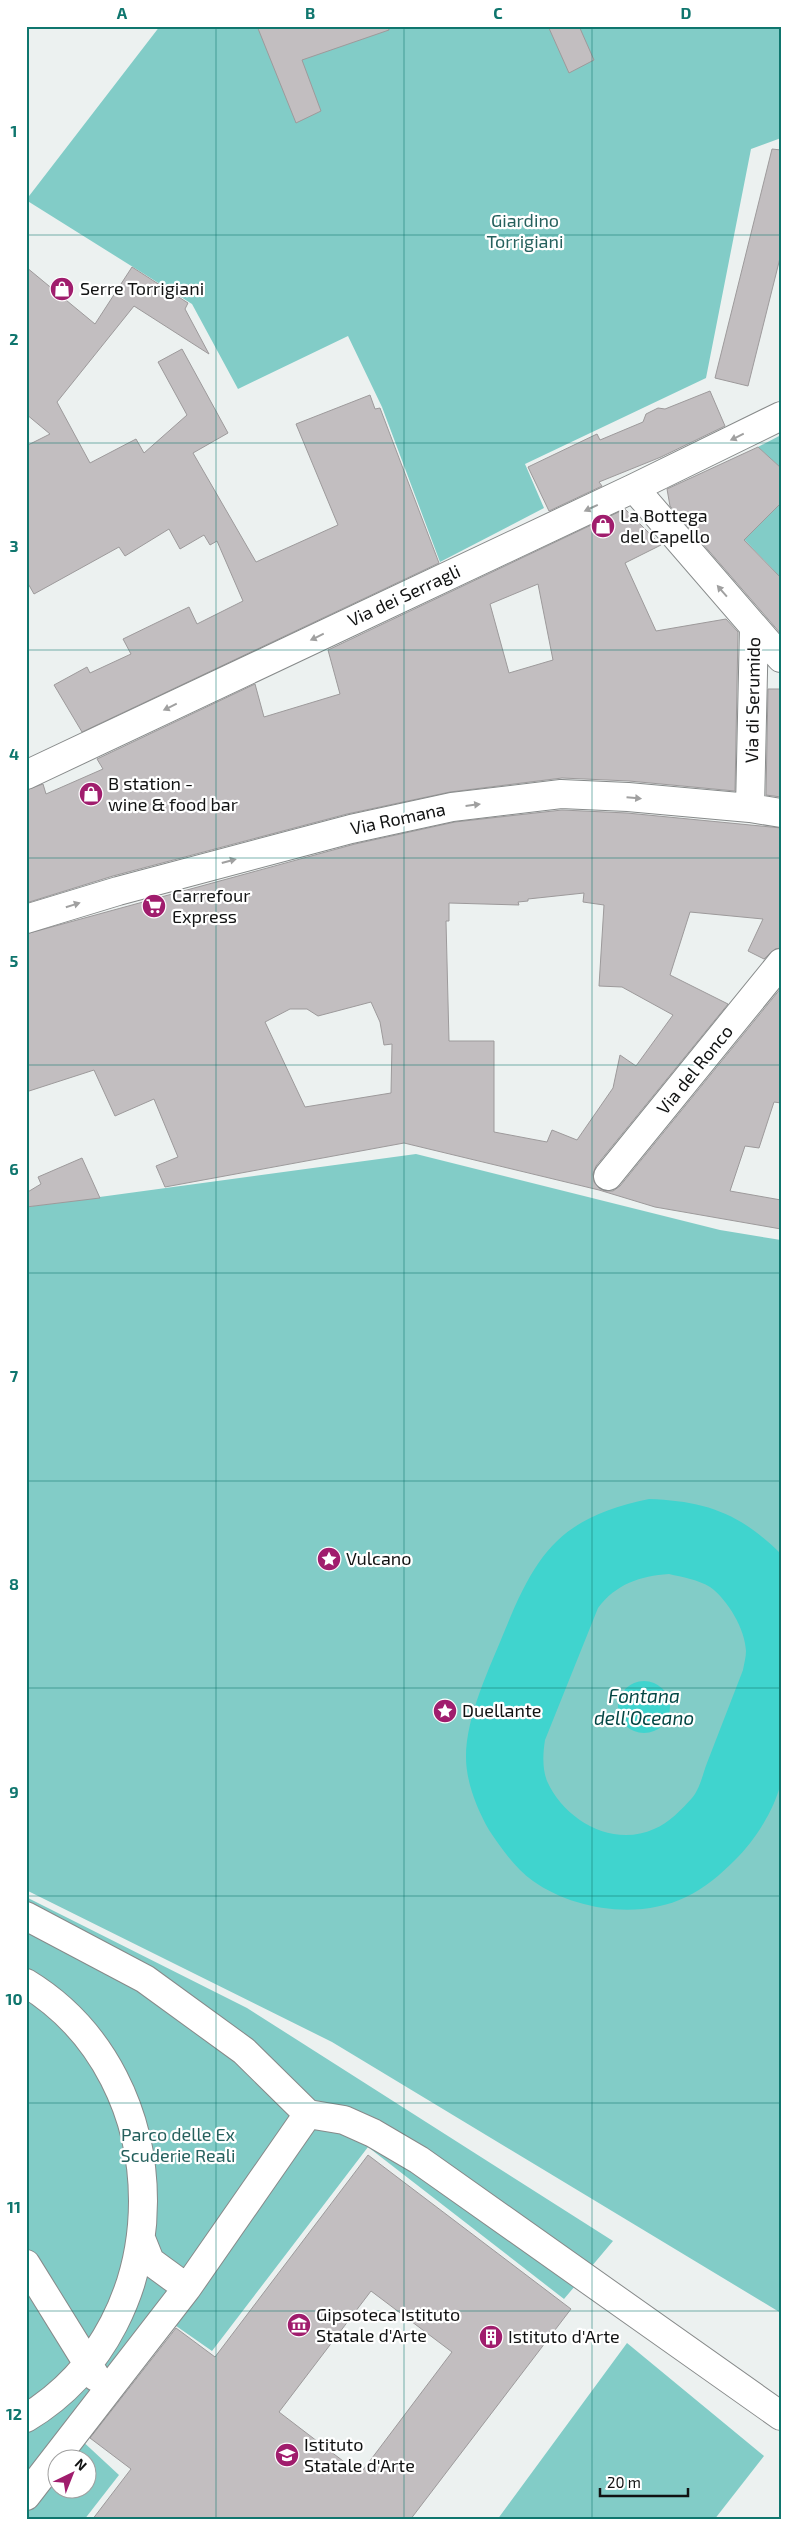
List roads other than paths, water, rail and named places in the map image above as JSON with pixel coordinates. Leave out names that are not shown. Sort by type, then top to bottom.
[{"type":"street","name":"Via dei Serragli","points":[[26,775],[634,488],[781,416]]},
{"type":"street","name":"Via di Serumido","points":[[634,488],[754,627],[750,808]]},
{"type":"street","points":[[754,627],[781,658]]},
{"type":"street","name":"Via Romana","points":[[26,919],[118,890],[332,834],[452,807],[561,794],[628,797],[750,808],[781,813]]},
{"type":"street","name":"Via del Ronco","points":[[608,1176],[781,963]]},
{"type":"street","points":[[26,1916],[145,1979],[244,2051],[308,2114],[344,2120],[419,2160],[781,2416]]},
{"type":"street","points":[[26,1983],[41,1992],[82,2031],[114,2077],[135,2129],[144,2185],[142,2241],[132,2284],[113,2326],[88,2364],[44,2408],[26,2418]]},
{"type":"street","points":[[26,2496],[187,2288],[308,2114]]},
{"type":"street","points":[[142,2241],[150,2261],[187,2288]]},
{"type":"street","points":[[26,2264],[106,2392]]},
{"type":"water","points":[[649,1499],[705,1506],[736,1519],[751,1528],[781,1554],[782,1765],[781,1781],[774,1802],[750,1844],[729,1866],[706,1885],[686,1897],[668,1904],[628,1910],[587,1905],[568,1899],[549,1891],[520,1870],[498,1844],[480,1813],[470,1786],[466,1766],[467,1741],[474,1709],[517,1602],[529,1579],[556,1542],[594,1516]],"holes":[[[669,1574],[706,1585],[723,1599],[739,1625],[745,1642],[746,1653],[743,1670],[699,1786],[692,1798],[680,1811],[654,1829],[638,1834],[622,1835],[607,1832],[592,1827],[578,1818],[565,1808],[555,1795],[544,1771],[543,1755],[545,1740],[598,1608],[613,1593],[629,1583],[639,1579]]]},
{"type":"water","name":"Fontana dell'Oceano","points":[[644,1681],[658,1685],[666,1693],[670,1707],[666,1721],[658,1729],[644,1733],[630,1729],[622,1721],[618,1707],[622,1693],[630,1685]]},
{"type":"place","name":"Serre Torrigiani","points":[[62,289]]},
{"type":"place","name":"La Bottega del Capello","points":[[603,526]]},
{"type":"place","name":"B station - wine & food bar","points":[[91,794]]},
{"type":"place","name":"Carrefour Express","points":[[154,906]]},
{"type":"place","name":"Vulcano","points":[[329,1559]]},
{"type":"place","name":"Duellante","points":[[445,1711]]},
{"type":"place","name":"Gipsoteca Istituto Statale d'Arte","points":[[299,2325]]},
{"type":"place","name":"Istituto d'Arte","points":[[491,2337]]},
{"type":"place","name":"Istituto Statale d'Arte","points":[[287,2455]]},
{"type":"park label","name":"Giardino Torrigiani","points":[[525,231]]},
{"type":"park label","name":"Parco delle Ex Scuderie Reali","points":[[178,2145]]}]
